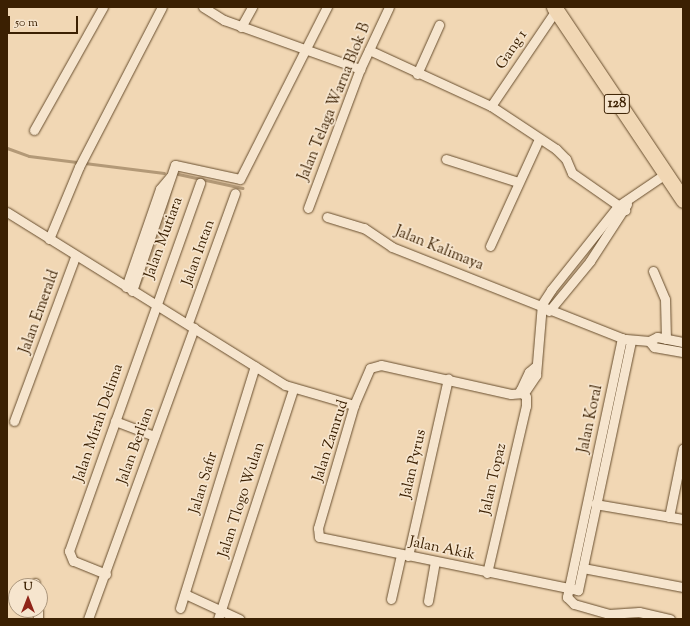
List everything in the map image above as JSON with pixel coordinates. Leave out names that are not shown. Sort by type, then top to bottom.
[{"type":"main road","name":"128","points":[[555,8],[662,176],[683,200]]},
{"type":"street","points":[[34,130],[103,7]]},
{"type":"street","points":[[49,239],[80,164],[162,7]]},
{"type":"street","points":[[204,7],[214,10],[241,27],[305,48],[360,70]]},
{"type":"street","points":[[241,27],[252,7]]},
{"type":"street","points":[[129,289],[160,189],[175,165],[240,179],[327,7]]},
{"type":"street","name":"Jalan Telaga Warna Blok B","points":[[308,208],[360,70],[389,7]]},
{"type":"street","name":"Gang 1","points":[[491,106],[528,52],[555,8]]},
{"type":"street","points":[[417,74],[439,26]]},
{"type":"street","points":[[369,50],[417,74],[491,106],[561,154],[572,173],[582,181],[624,206]]},
{"type":"street","points":[[490,246],[539,139]]},
{"type":"street","points":[[446,159],[518,182]]},
{"type":"street","points":[[448,378],[521,392],[536,375],[542,304],[624,206],[646,185],[662,176]]},
{"type":"street","name":"Jalan Mutiara","points":[[155,304],[200,183]]},
{"type":"street","name":"Jalan Intan","points":[[191,326],[236,193]]},
{"type":"street","points":[[541,316],[553,308],[624,206]]},
{"type":"street","points":[[7,212],[75,257],[155,304],[293,389],[354,405]]},
{"type":"street","name":"Jalan Kalimaya","points":[[327,217],[364,228],[392,247],[542,304]]},
{"type":"street","name":"Jalan Emerald","points":[[14,421],[75,257]]},
{"type":"street","points":[[654,271],[665,299],[666,339]]},
{"type":"street","name":"Jalan Mirah Delima","points":[[106,574],[73,561],[69,551],[155,304]]},
{"type":"street","points":[[542,304],[626,339],[649,341],[666,339],[683,342]]},
{"type":"street","name":"Jalan Berlian","points":[[88,619],[106,574],[191,326]]},
{"type":"street","points":[[626,339],[579,588],[568,589],[567,597],[574,604],[607,616],[639,612],[670,619]]},
{"type":"street","name":"Jalan Koral","points":[[568,589],[626,339]]},
{"type":"street","points":[[649,341],[654,347],[683,352]]},
{"type":"street","name":"Jalan Safir","points":[[180,608],[255,366]]},
{"type":"street","name":"Jalan Zamrud","points":[[318,528],[354,405],[367,373],[374,366],[448,378]]},
{"type":"street","name":"Jalan Pyrus","points":[[391,599],[404,556],[448,378]]},
{"type":"street","name":"Jalan Tlogo Wulan","points":[[220,615],[293,389]]},
{"type":"street","name":"Jalan Topaz","points":[[487,573],[526,406],[521,392]]},
{"type":"street","points":[[115,421],[154,436]]},
{"type":"street","points":[[669,517],[683,448]]},
{"type":"street","points":[[595,504],[683,519]]},
{"type":"street","name":"Jalan Akik","points":[[318,528],[319,537],[327,541],[568,589]]},
{"type":"street","points":[[428,601],[435,563]]},
{"type":"street","points":[[583,568],[683,587]]},
{"type":"street","points":[[185,594],[220,615],[239,619]]},
{"type":"shaded area","points":[[176,175],[164,226],[139,291],[138,283]]},
{"type":"waterway","points":[[7,148],[29,156],[164,173]]},
{"type":"waterway","points":[[178,174],[243,188]]}]
